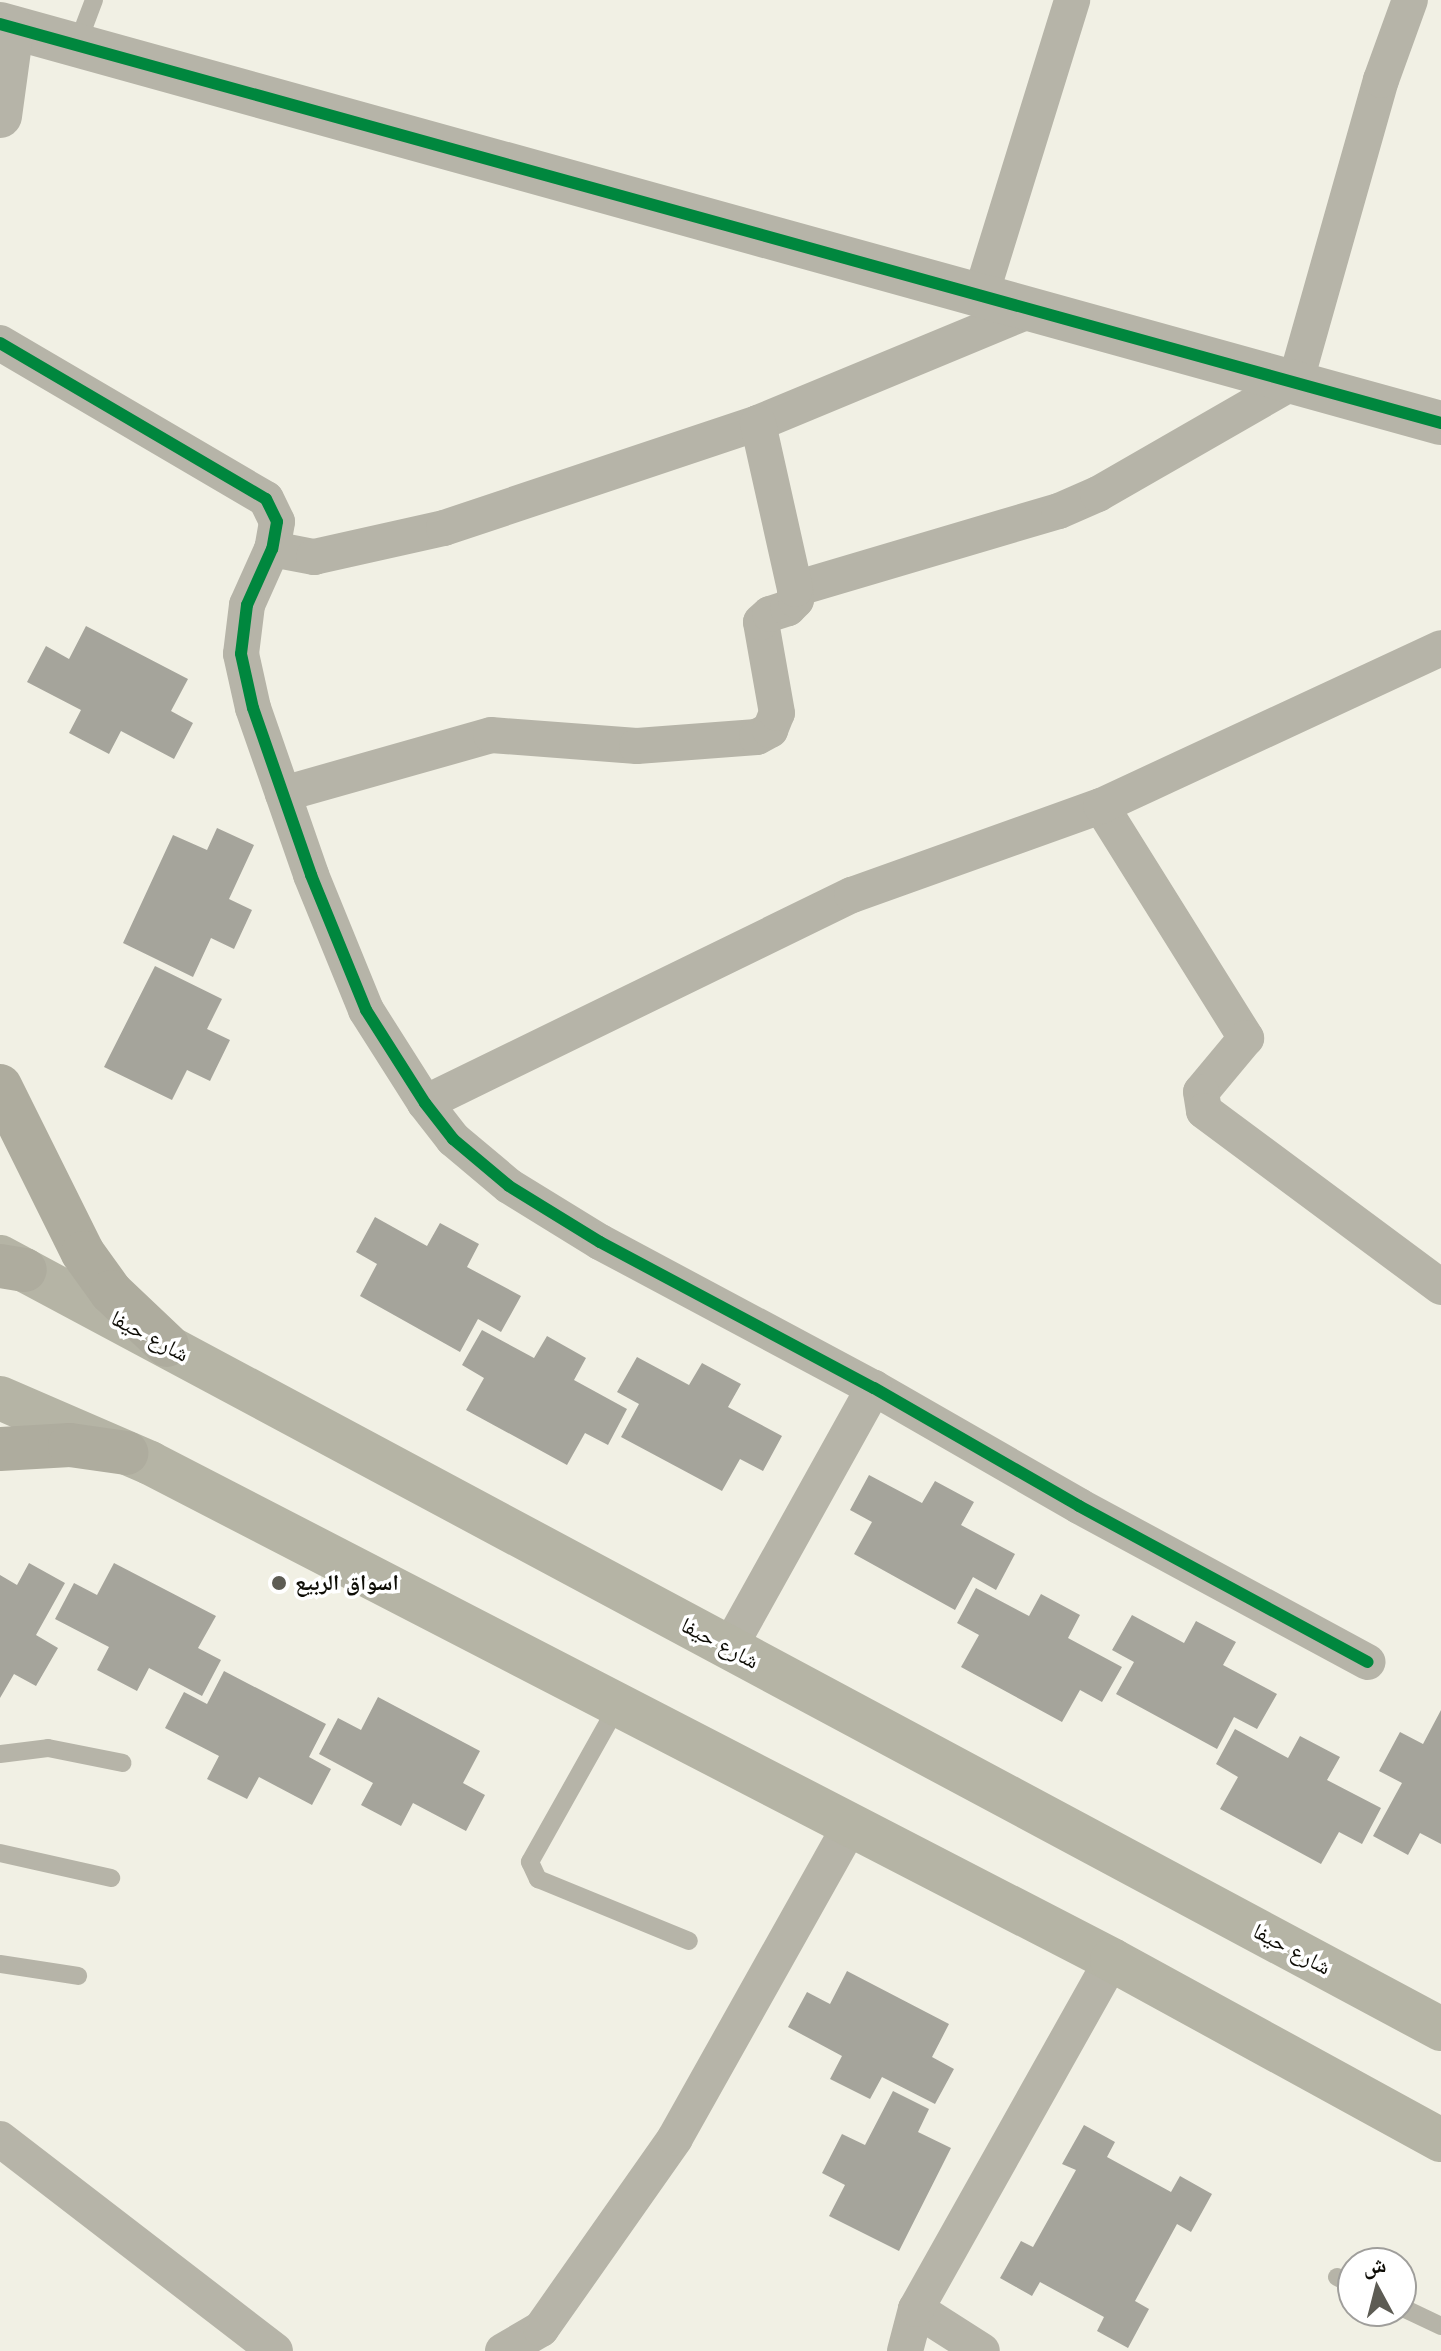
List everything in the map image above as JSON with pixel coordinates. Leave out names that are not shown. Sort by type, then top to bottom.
[{"type":"main road","points":[[0,1086],[83,1253],[111,1292],[167,1345]]},
{"type":"main road","name":"شارع حيفا","points":[[8,1264],[167,1345],[1441,2029]]},
{"type":"main road","points":[[0,1398],[126,1453],[618,1705],[1112,1960],[1441,2140]]},
{"type":"main road","points":[[0,1449],[70,1445],[126,1453]]},
{"type":"street","points":[[980,298],[1072,0]]},
{"type":"street","points":[[795,589],[1059,511],[1098,494],[1296,380],[1381,80],[1410,0]]},
{"type":"street","points":[[0,116],[9,22],[77,45],[980,298],[1296,380],[1441,423]]},
{"type":"street","points":[[272,549],[314,557],[444,528],[758,423],[1028,311]]},
{"type":"street","points":[[0,343],[266,499],[277,522],[272,549],[247,605],[241,654],[253,708],[311,875],[366,1010],[425,1103],[453,1139],[509,1186],[600,1242],[874,1388],[1079,1506],[1368,1662]]},
{"type":"street","points":[[283,794],[491,735],[637,746],[757,737],[770,730],[777,713],[761,622],[770,614],[788,608],[796,600],[758,423]]},
{"type":"street","points":[[425,1103],[852,895],[1101,806],[1441,648]]},
{"type":"street","points":[[1101,806],[1246,1038],[1201,1092],[1204,1111],[1441,1287]]},
{"type":"street","points":[[729,1648],[874,1388]]},
{"type":"street","points":[[503,2351],[549,2340],[675,2138],[851,1825]]},
{"type":"street","points":[[905,2351],[916,2309],[1112,1960]]},
{"type":"street","points":[[0,2139],[275,2351]]},
{"type":"street","points":[[916,2309],[982,2351]]},
{"type":"lane","points":[[77,45],[94,0]]},
{"type":"lane","points":[[618,1705],[530,1862],[538,1879],[689,1941]]},
{"type":"lane","points":[[0,1754],[48,1748],[123,1763]]},
{"type":"lane","points":[[0,1853],[111,1878]]},
{"type":"lane","points":[[0,1964],[78,1976]]},
{"type":"lane","points":[[1417,2315],[1441,2326]]},
{"type":"building","points":[[86,626],[188,679],[171,711],[193,723],[174,759],[121,731],[109,754],[69,733],[81,710],[27,682],[46,646],[69,659]]},
{"type":"building","points":[[217,828],[254,845],[229,899],[252,910],[234,949],[211,938],[193,977],[123,943],[173,835],[207,850]]},
{"type":"building","points":[[155,966],[222,999],[207,1029],[230,1040],[210,1081],[187,1070],[172,1100],[104,1067]]},
{"type":"building","points":[[375,1217],[427,1246],[440,1223],[479,1244],[467,1267],[521,1296],[501,1332],[478,1319],[460,1352],[360,1296],[377,1264],[356,1252]]},
{"type":"building","points":[[482,1330],[534,1358],[547,1336],[586,1358],[574,1380],[627,1409],[608,1445],[585,1433],[567,1465],[466,1410],[484,1378],[462,1365]]},
{"type":"building","points":[[637,1357],[689,1385],[702,1363],[741,1384],[728,1407],[782,1436],[763,1471],[740,1459],[722,1491],[621,1437],[639,1404],[617,1392]]},
{"type":"building","points":[[869,1475],[922,1503],[935,1481],[974,1502],[961,1525],[1015,1554],[996,1590],[973,1577],[955,1610],[854,1554],[872,1522],[850,1510]]},
{"type":"building","points":[[29,1563],[65,1583],[36,1635],[58,1648],[36,1686],[14,1674],[0,1698],[0,1575],[17,1585]]},
{"type":"building","points":[[114,1563],[216,1616],[198,1648],[221,1660],[202,1696],[149,1668],[137,1691],[97,1670],[109,1647],[55,1619],[74,1583],[97,1595]]},
{"type":"building","points":[[976,1588],[1029,1616],[1041,1594],[1080,1615],[1068,1638],[1122,1667],[1102,1702],[1080,1690],[1062,1722],[961,1667],[979,1635],[957,1623]]},
{"type":"building","points":[[1132,1615],[1184,1643],[1196,1621],[1236,1642],[1223,1665],[1277,1694],[1257,1729],[1234,1717],[1217,1749],[1116,1694],[1134,1662],[1112,1650]]},
{"type":"building","points":[[224,1671],[326,1724],[309,1757],[331,1769],[312,1805],[259,1777],[247,1799],[207,1779],[219,1756],[165,1728],[184,1692],[207,1704]]},
{"type":"building","points":[[378,1697],[480,1751],[463,1783],[485,1795],[466,1831],[413,1803],[401,1826],[361,1805],[373,1783],[319,1754],[338,1718],[361,1730]]},
{"type":"building","points":[[1441,1710],[1441,1844],[1420,1833],[1408,1855],[1373,1836],[1402,1783],[1379,1771],[1400,1732],[1423,1744]]},
{"type":"building","points":[[1235,1729],[1288,1758],[1300,1736],[1340,1757],[1327,1780],[1381,1808],[1362,1844],[1339,1832],[1321,1864],[1220,1809],[1238,1777],[1216,1764]]},
{"type":"building","points":[[847,1971],[949,2024],[932,2057],[954,2069],[935,2104],[882,2077],[870,2099],[830,2079],[842,2056],[788,2027],[807,1992],[830,2004]]},
{"type":"building","points":[[893,2091],[929,2109],[918,2132],[951,2148],[899,2251],[829,2216],[845,2185],[822,2173],[842,2134],[865,2145]]},
{"type":"building","points":[[1084,2125],[1115,2142],[1107,2157],[1171,2192],[1180,2176],[1212,2194],[1191,2232],[1177,2224],[1135,2301],[1149,2309],[1128,2348],[1097,2331],[1104,2317],[1040,2282],[1032,2296],[1000,2278],[1021,2241],[1033,2247],[1076,2170],[1062,2164]]},
{"type":"cycle path","points":[[0,24],[1441,423]]},
{"type":"cycle path","points":[[0,343],[266,499],[277,522],[272,549],[247,605],[241,654],[253,708],[311,875],[366,1010],[425,1103],[453,1139],[509,1186],[600,1242],[874,1388],[1079,1506],[1368,1662]]},
{"type":"place","name":"اسواق الربيع","points":[[279,1583]]}]
